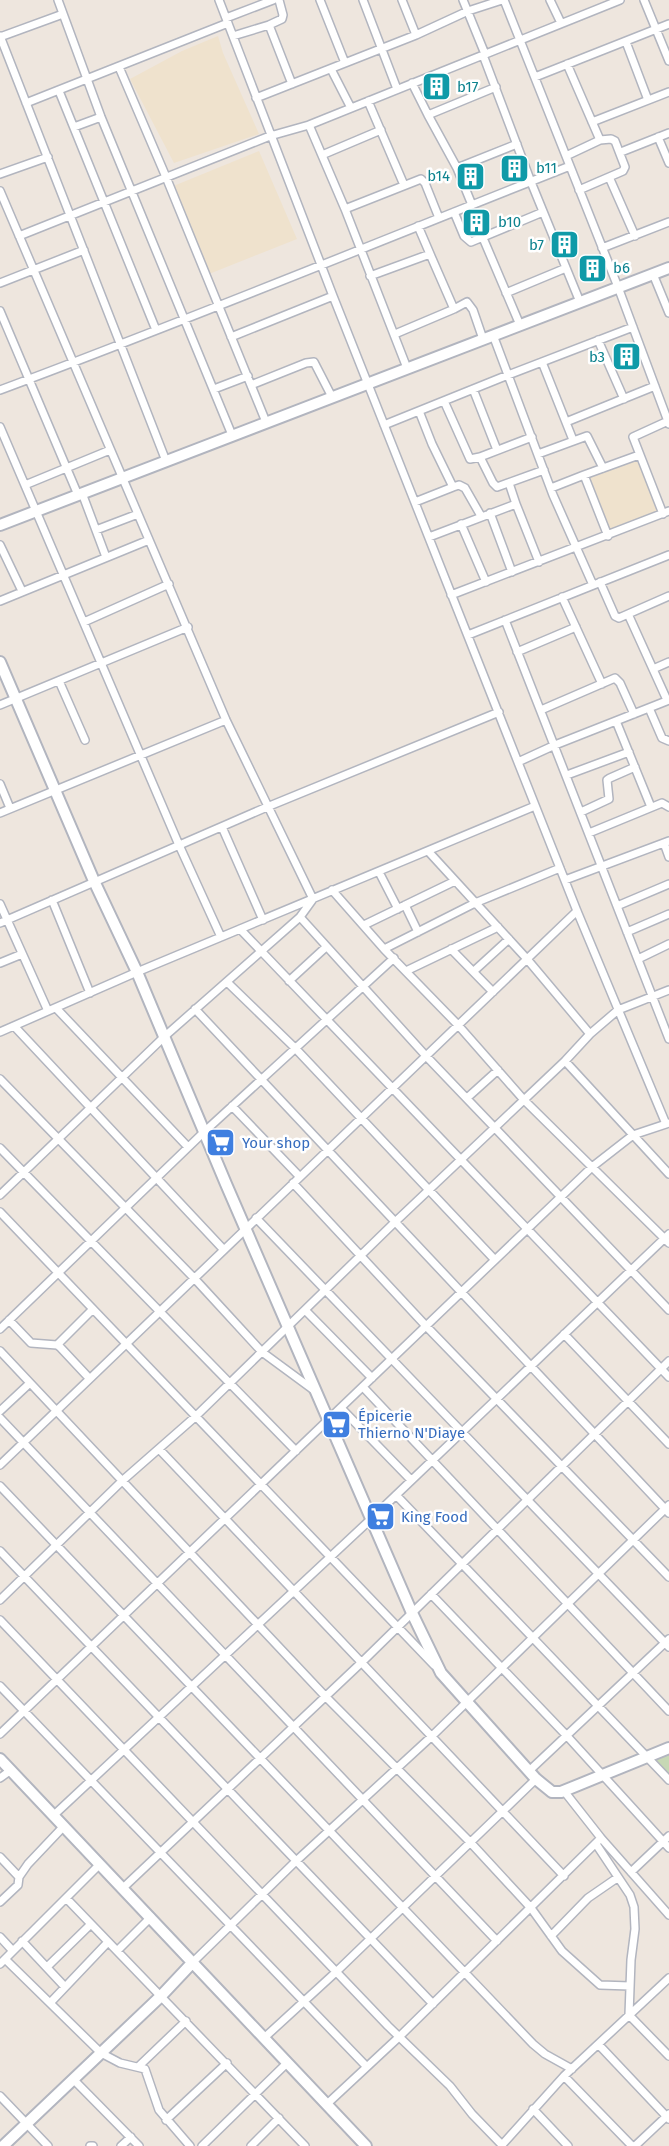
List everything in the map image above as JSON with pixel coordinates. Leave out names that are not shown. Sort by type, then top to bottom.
[{"type":"street","points":[[58,0],[101,117],[232,435]]},
{"type":"street","points":[[0,1734],[592,1167],[633,1135],[668,1124],[618,1010],[535,806],[270,136],[219,0]]},
{"type":"street","points":[[26,103],[88,80],[273,0]]},
{"type":"street","points":[[233,36],[269,25],[283,17],[279,0]]},
{"type":"street","points":[[320,0],[345,63]]},
{"type":"street","points":[[363,0],[398,89]]},
{"type":"street","points":[[402,0],[416,35]]},
{"type":"street","points":[[463,0],[531,182],[580,302]]},
{"type":"street","points":[[256,98],[382,49],[468,11],[503,0],[618,287],[668,418],[633,437],[666,512],[452,595]]},
{"type":"street","points":[[550,0],[561,24]]},
{"type":"street","points":[[19,236],[270,136],[351,108],[620,0]]},
{"type":"street","points":[[644,0],[669,61]]},
{"type":"street","points":[[63,14],[0,36],[166,461]]},
{"type":"street","points":[[535,77],[669,24]]},
{"type":"street","points":[[269,25],[292,84]]},
{"type":"street","points":[[626,42],[648,100]]},
{"type":"street","points":[[0,60],[8,56]]},
{"type":"street","points":[[567,64],[600,140]]},
{"type":"street","points":[[119,67],[266,422]]},
{"type":"street","points":[[332,69],[351,108]]},
{"type":"street","points":[[412,83],[457,168],[472,205]]},
{"type":"street","points":[[428,115],[496,87]]},
{"type":"street","points":[[59,91],[156,330]]},
{"type":"street","points":[[592,122],[669,92]]},
{"type":"street","points":[[368,101],[404,185]]},
{"type":"street","points":[[74,127],[101,117]]},
{"type":"street","points":[[309,124],[407,368]]},
{"type":"street","points":[[322,154],[381,130]]},
{"type":"street","points":[[621,152],[669,133]]},
{"type":"street","points":[[658,137],[669,163]]},
{"type":"street","points":[[566,156],[600,140],[613,139],[621,152],[625,169],[579,190]]},
{"type":"street","points":[[457,168],[517,144]]},
{"type":"street","points":[[0,174],[48,157]]},
{"type":"street","points":[[0,390],[219,307],[321,264],[570,166]]},
{"type":"street","points":[[609,177],[635,236]]},
{"type":"street","points":[[345,209],[421,179],[439,218]]},
{"type":"street","points":[[0,191],[226,720],[313,899]]},
{"type":"street","points":[[454,212],[465,239],[471,242],[543,212]]},
{"type":"street","points":[[602,248],[669,222]]},
{"type":"street","points":[[418,226],[454,309]]},
{"type":"street","points":[[483,238],[520,325]]},
{"type":"street","points":[[0,283],[84,250]]},
{"type":"street","points":[[370,276],[430,254]]},
{"type":"street","points":[[506,293],[566,268]]},
{"type":"street","points":[[0,525],[669,268]]},
{"type":"street","points":[[654,273],[668,308]]},
{"type":"street","points":[[231,337],[333,296]]},
{"type":"street","points":[[395,334],[466,302],[508,375],[551,488],[577,548],[615,616],[619,618],[669,596]]},
{"type":"street","points":[[0,311],[106,557]]},
{"type":"street","points":[[384,425],[633,327]]},
{"type":"street","points":[[598,340],[624,399]]},
{"type":"street","points":[[251,385],[306,363],[314,362],[332,397]]},
{"type":"street","points":[[542,362],[573,440]]},
{"type":"street","points":[[214,389],[248,376]]},
{"type":"street","points":[[566,422],[655,386]]},
{"type":"street","points":[[472,389],[497,450]]},
{"type":"street","points":[[444,400],[468,457],[473,459],[480,457],[532,437]]},
{"type":"street","points":[[418,411],[453,487]]},
{"type":"street","points":[[0,427],[179,845],[221,937]]},
{"type":"street","points":[[538,454],[584,436],[589,437],[603,468]]},
{"type":"street","points":[[25,485],[110,450]]},
{"type":"street","points":[[551,488],[639,455]]},
{"type":"street","points":[[480,457],[495,486],[500,487],[544,470]]},
{"type":"street","points":[[584,475],[608,536]]},
{"type":"street","points":[[509,483],[539,562]]},
{"type":"street","points":[[415,502],[459,485],[465,488],[481,516]]},
{"type":"street","points":[[429,537],[516,504]]},
{"type":"street","points":[[490,513],[512,572]]},
{"type":"street","points":[[96,530],[138,514]]},
{"type":"street","points":[[462,524],[486,582]]},
{"type":"street","points":[[0,601],[149,540]]},
{"type":"street","points":[[0,545],[22,591]]},
{"type":"street","points":[[468,635],[669,555]]},
{"type":"street","points":[[84,622],[168,584]]},
{"type":"street","points":[[562,597],[602,684]]},
{"type":"street","points":[[518,762],[668,700],[628,614]]},
{"type":"street","points":[[505,620],[652,997],[667,1026],[669,1039]]},
{"type":"street","points":[[0,705],[188,627]]},
{"type":"street","points":[[517,652],[576,627]]},
{"type":"street","points":[[0,662],[412,1613],[441,1673]]},
{"type":"street","points":[[653,669],[669,662]]},
{"type":"street","points":[[541,710],[615,678],[618,679],[634,714]]},
{"type":"street","points":[[59,681],[85,740]]},
{"type":"street","points":[[649,708],[662,738],[669,741]]},
{"type":"street","points":[[3,921],[267,807],[499,712]]},
{"type":"street","points":[[0,813],[226,720]]},
{"type":"street","points":[[616,721],[651,807]]},
{"type":"street","points":[[567,775],[629,752]]},
{"type":"street","points":[[581,812],[609,799],[607,780],[635,767]]},
{"type":"street","points":[[0,784],[10,808]]},
{"type":"street","points":[[589,833],[662,803],[669,807]]},
{"type":"street","points":[[0,1032],[136,972],[535,806]]},
{"type":"street","points":[[222,827],[263,920]]},
{"type":"street","points":[[565,880],[666,842],[669,857]]},
{"type":"street","points":[[428,851],[527,958],[590,1034]]},
{"type":"street","points":[[384,949],[475,903],[560,868]]},
{"type":"street","points":[[379,872],[418,932]]},
{"type":"street","points":[[364,925],[455,881]]},
{"type":"street","points":[[617,906],[669,884]]},
{"type":"street","points":[[54,1815],[294,1592],[667,1238],[524,1100],[458,1025],[384,949],[332,890]]},
{"type":"street","points":[[0,1195],[164,1037],[300,917],[313,899]]},
{"type":"street","points":[[52,900],[90,993]]},
{"type":"street","points":[[0,904],[3,921],[22,954],[48,1011]]},
{"type":"street","points":[[0,1465],[577,911]]},
{"type":"street","points":[[627,932],[669,914]]},
{"type":"street","points":[[300,917],[426,1056],[669,1310]]},
{"type":"street","points":[[406,971],[498,927]]},
{"type":"street","points":[[240,929],[669,1377]]},
{"type":"street","points":[[474,971],[509,939]]},
{"type":"street","points":[[638,959],[669,945]]},
{"type":"street","points":[[289,981],[326,947]]},
{"type":"street","points":[[451,949],[493,992]]},
{"type":"street","points":[[0,963],[22,954]]},
{"type":"street","points":[[0,1329],[188,1147],[394,958]]},
{"type":"street","points":[[227,982],[295,1048],[495,1260]]},
{"type":"street","points":[[0,1600],[122,1481],[195,1417],[428,1190],[565,1061],[590,1034],[618,1010],[669,990]]},
{"type":"street","points":[[56,1008],[188,1147]]},
{"type":"street","points":[[3,2146],[161,1996],[262,1894],[432,1736],[633,1540],[668,1509],[594,1434],[195,1009]]},
{"type":"street","points":[[14,1026],[224,1250]]},
{"type":"street","points":[[565,1061],[669,1174]]},
{"type":"street","points":[[467,1098],[498,1070]]},
{"type":"street","points":[[0,1079],[194,1278],[262,1352],[316,1392]]},
{"type":"street","points":[[232,1106],[300,1177]]},
{"type":"street","points":[[0,1148],[296,1451]]},
{"type":"street","points":[[293,1183],[426,1326],[669,1577]]},
{"type":"street","points":[[0,1212],[441,1673],[533,1775],[552,1792],[564,1791],[669,1748]]},
{"type":"street","points":[[256,1218],[668,1643],[632,1673],[567,1736],[504,1811],[264,2038]]},
{"type":"street","points":[[57,1345],[93,1309]]},
{"type":"street","points":[[305,1310],[372,1378]]},
{"type":"street","points":[[9,1320],[31,1343],[57,1345],[63,1349],[89,1378]]},
{"type":"street","points":[[564,1334],[669,1444]]},
{"type":"street","points":[[0,1351],[325,1696],[470,1842],[531,1908],[562,1951],[597,1983],[630,1986]]},
{"type":"street","points":[[123,1888],[362,1662],[669,1361]]},
{"type":"street","points":[[0,1411],[30,1383]]},
{"type":"street","points":[[363,1387],[669,1711]]},
{"type":"street","points":[[341,1408],[411,1480]]},
{"type":"street","points":[[0,1418],[294,1725],[496,1941]]},
{"type":"street","points":[[159,1449],[564,1876]]},
{"type":"street","points":[[0,1486],[532,2044],[572,2069]]},
{"type":"street","points":[[396,1495],[669,1780]]},
{"type":"street","points":[[0,1551],[433,2004]]},
{"type":"street","points":[[431,1594],[567,1736],[602,1776],[666,1839],[669,1848]]},
{"type":"street","points":[[0,1620],[336,1972],[450,2086],[502,2146],[564,2076],[629,2014],[668,1982]]},
{"type":"street","points":[[0,1686],[366,2066]]},
{"type":"street","points":[[0,1759],[366,2146]]},
{"type":"street","points":[[0,1778],[11,1770]]},
{"type":"street","points":[[564,1791],[599,1841],[617,1878],[630,1895],[634,1907],[635,1929],[631,1960],[629,2014],[669,2056]]},
{"type":"street","points":[[0,1902],[18,1885],[28,1864],[64,1826]]},
{"type":"street","points":[[631,1872],[666,1839]]},
{"type":"street","points":[[599,1841],[631,1872],[669,1915]]},
{"type":"street","points":[[327,2104],[399,2037],[599,1841]]},
{"type":"street","points":[[0,1857],[20,1877]]},
{"type":"street","points":[[100,1864],[2,1961],[50,2003],[101,2053],[120,2063],[145,2069],[159,2110],[190,2146]]},
{"type":"street","points":[[550,1936],[585,1901],[617,1878]]},
{"type":"street","points":[[66,1898],[305,2146]]},
{"type":"street","points":[[117,1951],[151,1917]]},
{"type":"street","points":[[47,1967],[91,1924]]},
{"type":"street","points":[[0,1937],[13,1951]]},
{"type":"street","points":[[22,1941],[65,1987]]},
{"type":"street","points":[[50,2003],[108,1942]]},
{"type":"street","points":[[139,2066],[186,2021]]},
{"type":"street","points":[[564,2076],[633,2146],[668,2117],[599,2045]]},
{"type":"street","points":[[166,2120],[227,2063]]},
{"type":"street","points":[[202,2146],[287,2063]]},
{"type":"street","points":[[73,2079],[139,2146]]},
{"type":"street","points":[[0,2096],[48,2146]]},
{"type":"street","points":[[533,2109],[568,2146]]},
{"type":"street","points":[[251,2146],[279,2118]]},
{"type":"street","points":[[121,2146],[131,2137]]},
{"type":"street","points":[[208,2140],[215,2146]]},
{"type":"shaded area","points":[[218,36],[223,53],[259,134],[174,163],[130,79],[182,51]]},
{"type":"shaded area","points":[[259,151],[297,239],[209,274],[171,187]]},
{"type":"shaded area","points":[[639,458],[659,512],[608,531],[587,477]]},
{"type":"green space","points":[[669,1754],[669,1774],[655,1759]]},
{"type":"place","name":"b17","points":[[436,87]]},
{"type":"place","name":"b11","points":[[515,168]]},
{"type":"place","name":"b14","points":[[471,176]]},
{"type":"place","name":"b10","points":[[477,222]]},
{"type":"place","name":"b7","points":[[565,245]]},
{"type":"place","name":"b6","points":[[592,268]]},
{"type":"place","name":"b3","points":[[626,357]]},
{"type":"place","name":"Your shop","points":[[221,1143]]},
{"type":"place","name":"Épicerie Thierno N'Diaye","points":[[337,1425]]},
{"type":"place","name":"King Food","points":[[380,1517]]}]
